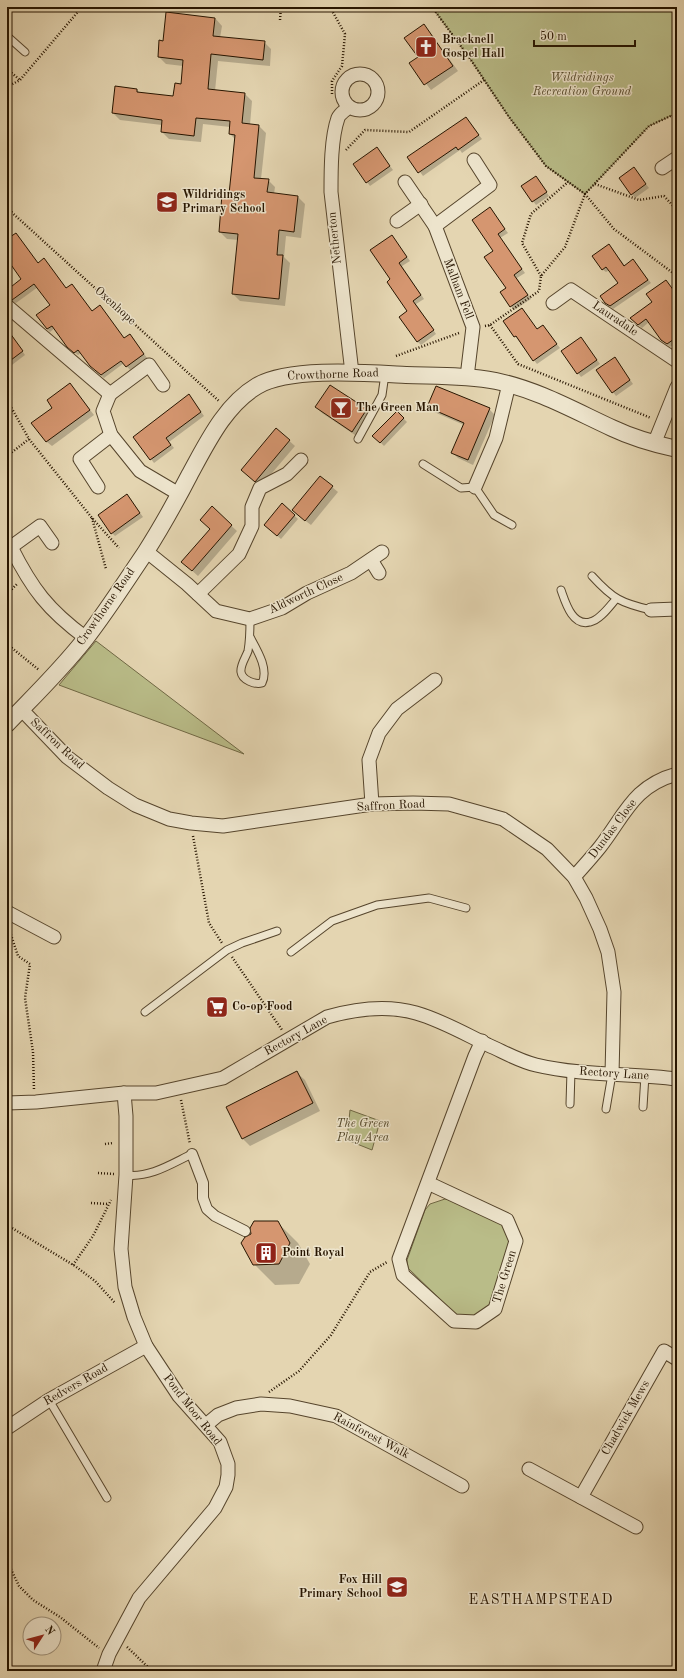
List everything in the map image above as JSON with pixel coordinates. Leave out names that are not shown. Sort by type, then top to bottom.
[{"type":"street","name":"Netherton","points":[[349,106],[339,116],[335,134],[331,192],[352,373]]},
{"type":"street","points":[[662,168],[677,158]]},
{"type":"street","points":[[435,226],[490,185],[474,160]]},
{"type":"street","name":"Malham Fell","points":[[406,182],[435,226],[473,328],[466,377]]},
{"type":"street","points":[[397,221],[421,204]]},
{"type":"street","name":"Lauradale","points":[[553,303],[570,290],[677,360]]},
{"type":"street","points":[[7,306],[110,394]]},
{"type":"street","points":[[163,385],[149,365],[110,394],[103,411],[111,435],[140,472],[179,494]]},
{"type":"street","name":"Crowthorne Road","points":[[7,724],[50,680],[86,638],[146,551],[212,434],[224,416],[256,387],[283,376],[352,373],[466,377],[509,384],[542,395],[613,429],[654,444],[677,449]]},
{"type":"street","points":[[474,487],[496,438],[509,384]]},
{"type":"street","points":[[654,444],[677,387]]},
{"type":"street","points":[[98,487],[80,459],[111,435]]},
{"type":"street","points":[[198,594],[239,554],[252,526],[252,507],[260,488],[287,474],[301,460]]},
{"type":"street","points":[[52,543],[40,526],[9,545],[26,576],[45,604],[67,624],[86,638]]},
{"type":"street","points":[[146,551],[216,611],[250,619]]},
{"type":"street","name":"Aldworth Close","points":[[250,619],[282,608],[307,593],[351,573],[382,552]]},
{"type":"street","points":[[371,560],[379,573]]},
{"type":"street","points":[[651,610],[677,609]]},
{"type":"street","points":[[372,804],[369,760],[379,732],[397,709],[435,680]]},
{"type":"street","name":"Saffron Road","points":[[20,709],[67,757],[108,788],[135,805],[169,819],[223,826],[372,804],[413,803],[450,804],[503,819],[547,848],[574,877],[586,898],[600,929],[608,952],[614,992],[612,1074]]},
{"type":"street","name":"Dundas Close","points":[[574,877],[601,847],[633,800],[649,786],[677,774]]},
{"type":"street","points":[[7,912],[54,937]]},
{"type":"street","name":"Rectory Lane","points":[[7,1103],[36,1102],[124,1093],[156,1093],[223,1078],[327,1017],[355,1011],[385,1009],[416,1012],[435,1019],[518,1059],[534,1065],[571,1071],[645,1075],[677,1079]]},
{"type":"street","points":[[399,1258],[482,1041]]},
{"type":"street","name":"Pond Moor Road","points":[[103,1671],[110,1654],[139,1598],[215,1508],[226,1487],[228,1476],[228,1464],[220,1442],[179,1396],[146,1346],[134,1317],[125,1287],[121,1249],[121,1175],[126,1116],[124,1093]]},
{"type":"street","points":[[192,1154],[203,1183],[203,1198],[207,1208],[215,1216],[245,1231]]},
{"type":"street","name":"The Green","points":[[399,1258],[403,1275],[454,1320],[476,1322],[495,1309],[516,1240],[507,1220],[428,1183]]},
{"type":"street","name":"Redvers Road","points":[[7,1428],[49,1400],[146,1346]]},
{"type":"street","name":"Chadwick Mews","points":[[581,1497],[664,1351],[677,1359]]},
{"type":"street","name":"Rainforest Walk","points":[[206,1425],[218,1414],[236,1408],[261,1404],[290,1406],[336,1416],[462,1486]]},
{"type":"street","points":[[529,1469],[636,1527]]},
{"type":"lane","points":[[7,36],[25,52]]},
{"type":"lane","points":[[358,439],[382,395],[385,374]]},
{"type":"lane","points":[[423,464],[461,488],[474,487],[494,515],[512,525]]},
{"type":"lane","points":[[592,576],[616,599],[628,605],[651,610]]},
{"type":"lane","points":[[561,590],[566,605],[574,617],[583,622],[590,622],[600,616],[616,599]]},
{"type":"lane","points":[[250,619],[248,651],[241,674],[246,679],[258,684],[262,683],[265,678],[264,669],[250,637]]},
{"type":"lane","points":[[292,952],[332,921],[377,905],[429,898],[466,908]]},
{"type":"lane","points":[[144,1012],[228,950],[242,943],[277,931]]},
{"type":"lane","points":[[570,1104],[571,1071]]},
{"type":"lane","points":[[606,1109],[612,1074]]},
{"type":"lane","points":[[643,1107],[645,1075]]},
{"type":"lane","points":[[121,1175],[134,1176],[154,1172],[192,1154]]},
{"type":"lane","points":[[49,1400],[106,1498]]},
{"type":"path","points":[[7,87],[20,80],[82,7]]},
{"type":"path","points":[[280,20],[282,7]]},
{"type":"path","points":[[330,7],[345,34],[342,66],[332,81],[332,94]]},
{"type":"path","points":[[432,7],[509,117],[546,166],[585,194],[614,228],[677,276]]},
{"type":"path","points":[[7,69],[20,80]]},
{"type":"path","points":[[346,150],[365,130],[409,132],[484,80]]},
{"type":"path","points":[[396,356],[473,328],[490,325],[539,291],[541,276],[564,247],[585,194],[649,126],[677,113]]},
{"type":"path","points":[[541,276],[522,244],[531,214],[568,182]]},
{"type":"path","points":[[595,184],[639,200],[664,196],[677,210]]},
{"type":"path","name":"Oxenhope","points":[[7,208],[222,404]]},
{"type":"path","points":[[490,325],[518,364],[655,420],[664,421]]},
{"type":"path","points":[[7,400],[29,439],[92,518],[119,548]]},
{"type":"path","points":[[7,456],[29,439]]},
{"type":"path","points":[[92,518],[106,569]]},
{"type":"path","points":[[7,644],[50,680]]},
{"type":"path","points":[[191,823],[208,923],[283,1032]]},
{"type":"path","points":[[7,924],[18,956],[30,964],[25,998],[32,1052],[34,1086]]},
{"type":"path","points":[[181,1100],[192,1154]]},
{"type":"path","points":[[105,1144],[118,1143]]},
{"type":"path","points":[[98,1173],[121,1175]]},
{"type":"path","points":[[74,1265],[93,1236],[112,1198]]},
{"type":"path","points":[[91,1203],[109,1204]]},
{"type":"path","points":[[7,1225],[74,1265],[95,1281],[116,1304]]},
{"type":"path","points":[[267,1394],[299,1371],[331,1335],[370,1272],[384,1262],[399,1258]]},
{"type":"path","points":[[7,1562],[19,1586],[33,1600],[60,1617],[110,1654]]},
{"type":"path","points":[[118,1639],[148,1667],[145,1671]]},
{"type":"green space","name":"Wildridings Recreation Ground","points":[[432,7],[677,7],[677,113],[649,126],[585,194],[546,166],[509,117],[471,60]]},
{"type":"green space","points":[[96,641],[244,754],[59,685]]},
{"type":"green space","name":"The Green Play Area","points":[[350,1110],[380,1121],[372,1150],[347,1140]]},
{"type":"green space","points":[[445,1199],[455,1201],[497,1218],[512,1236],[495,1303],[476,1319],[460,1317],[452,1311],[408,1268],[407,1260],[425,1210],[430,1204]]},
{"type":"building","points":[[166,12],[215,18],[213,36],[265,41],[263,60],[211,54],[208,89],[245,93],[242,123],[259,125],[254,178],[269,179],[267,192],[298,196],[294,232],[279,230],[277,255],[283,255],[279,299],[232,294],[238,234],[219,232],[222,194],[229,194],[235,135],[229,134],[230,121],[196,118],[194,136],[161,132],[162,120],[112,113],[115,86],[137,89],[137,92],[173,96],[175,83],[181,84],[183,60],[158,57],[159,40],[163,41]]},
{"type":"building","name":"Bracknell Gospel Hall","points":[[424,24],[453,66],[424,85],[409,63],[418,57],[404,38]]},
{"type":"building","points":[[466,117],[479,135],[458,150],[456,147],[418,173],[407,157]]},
{"type":"building","points":[[377,147],[390,166],[366,183],[353,164]]},
{"type":"building","points":[[634,167],[646,184],[631,195],[619,178]]},
{"type":"building","points":[[536,176],[547,192],[532,202],[521,186]]},
{"type":"building","points":[[490,207],[505,229],[498,234],[522,269],[514,275],[528,295],[510,307],[500,292],[506,288],[484,257],[493,251],[472,220]]},
{"type":"building","points":[[16,233],[38,263],[44,258],[66,288],[72,284],[92,311],[100,305],[124,338],[130,334],[144,354],[126,367],[121,361],[101,375],[90,366],[78,350],[74,353],[67,347],[52,326],[47,329],[36,315],[50,305],[34,284],[12,300],[7,298],[7,290],[21,279],[7,259],[7,239]]},
{"type":"building","points":[[392,235],[407,257],[399,263],[421,295],[413,301],[434,330],[417,342],[399,317],[407,311],[387,282],[390,279],[370,250]]},
{"type":"building","points":[[609,244],[624,266],[633,259],[648,280],[610,306],[605,303],[600,296],[618,283],[606,267],[602,270],[592,256]]},
{"type":"building","points":[[666,280],[677,295],[677,337],[667,344],[661,340],[646,319],[638,325],[630,318],[652,302],[646,294]]},
{"type":"building","points":[[522,308],[537,329],[543,325],[557,344],[533,361],[516,336],[514,337],[503,321]]},
{"type":"building","points":[[7,329],[23,351],[7,363]]},
{"type":"building","points":[[581,337],[597,360],[577,374],[561,351]]},
{"type":"building","points":[[615,357],[630,380],[612,393],[596,370]]},
{"type":"building","points":[[70,383],[90,410],[46,442],[31,423],[52,408],[47,400]]},
{"type":"building","name":"The Green Man","points":[[330,385],[367,409],[352,432],[315,407]]},
{"type":"building","points":[[436,386],[490,408],[468,460],[451,453],[464,423],[427,407]]},
{"type":"building","points":[[189,394],[201,412],[166,438],[171,445],[150,460],[133,437]]},
{"type":"building","points":[[397,411],[404,418],[380,443],[372,436]]},
{"type":"building","points":[[276,428],[290,440],[255,482],[241,470]]},
{"type":"building","points":[[320,476],[333,486],[305,521],[292,510]]},
{"type":"building","points":[[127,494],[140,513],[111,534],[98,515]]},
{"type":"building","points":[[282,503],[295,515],[277,536],[264,525]]},
{"type":"building","points":[[212,506],[232,525],[192,571],[181,562],[210,529],[200,520]]},
{"type":"building","points":[[297,1071],[313,1103],[242,1139],[226,1107]]},
{"type":"building","name":"Point Royal","points":[[254,1221],[278,1221],[290,1243],[279,1264],[253,1265],[241,1243],[245,1237],[251,1234],[250,1228]]},
{"type":"place","name":"Bracknell Gospel Hall","points":[[426,47]]},
{"type":"place","name":"Wildridings Primary School","points":[[167,202]]},
{"type":"place","name":"The Green Man","points":[[341,408]]},
{"type":"place","name":"Co-op Food","points":[[217,1007]]},
{"type":"place","name":"Point Royal","points":[[266,1253]]},
{"type":"place","name":"Fox Hill Primary School","points":[[397,1587]]},
{"type":"district","name":"EASTHAMPSTEAD","points":[[541,1600]]}]
